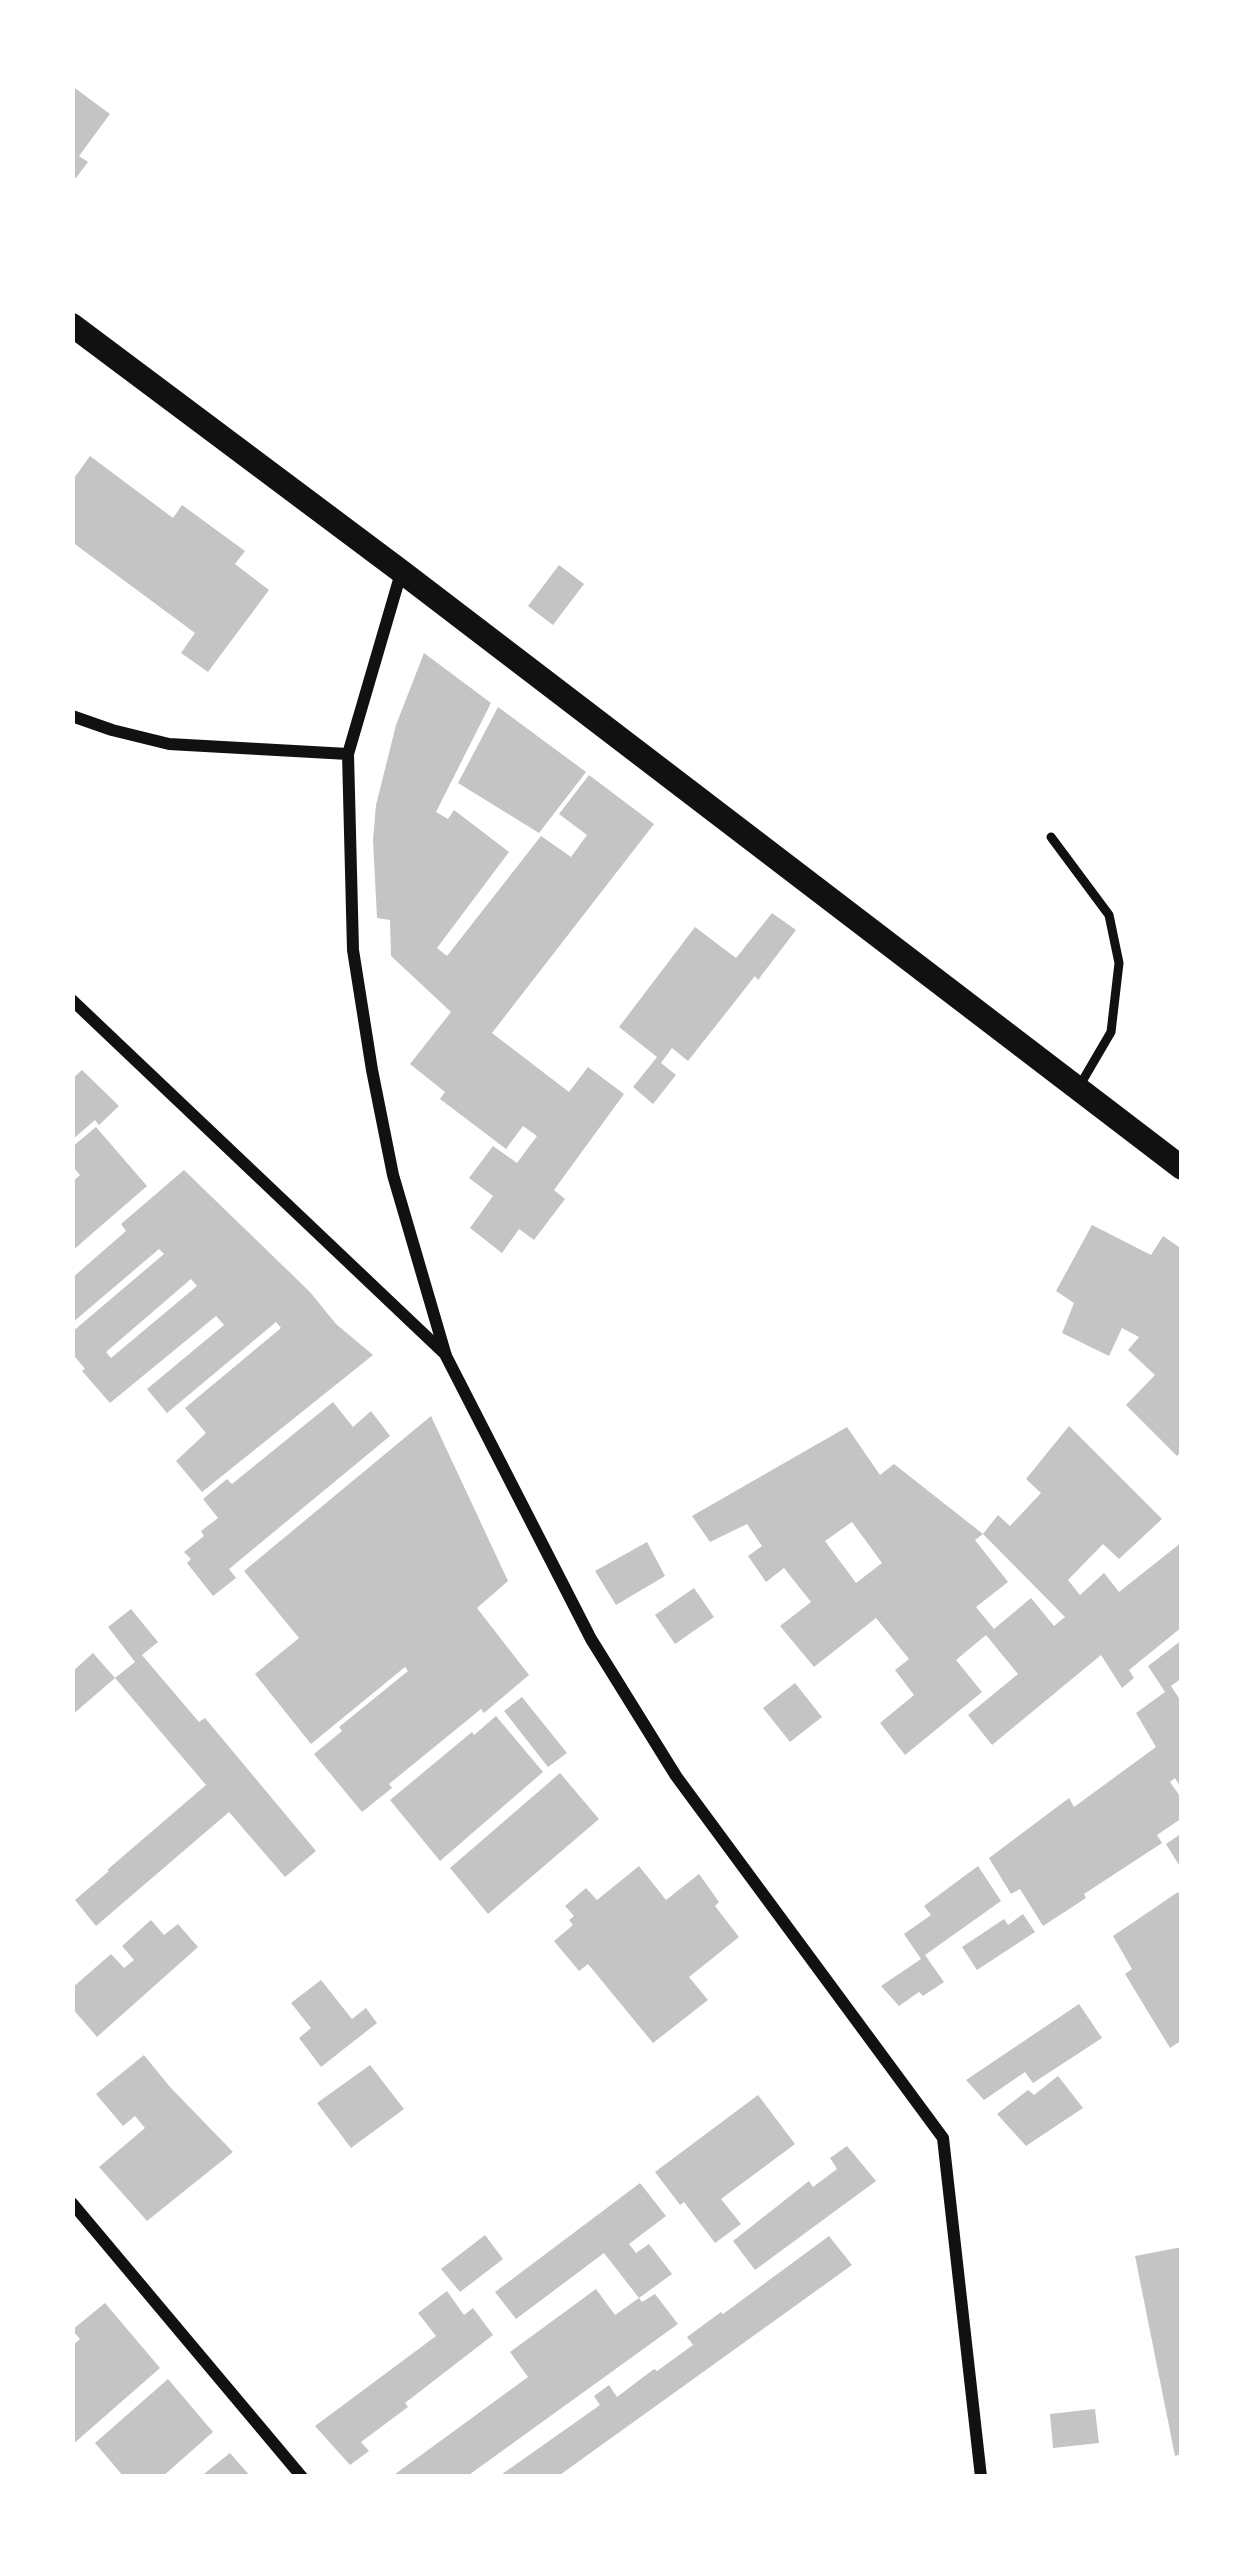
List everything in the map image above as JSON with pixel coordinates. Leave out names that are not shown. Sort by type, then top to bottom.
[{"type":"main road","points":[[72,325],[1182,1168]]},
{"type":"street","points":[[402,572],[347,754],[353,950],[393,1174],[446,1356],[591,1640],[676,1776],[943,2138],[981,2477]]},
{"type":"street","points":[[72,716],[169,745],[347,754]]},
{"type":"street","points":[[72,1000],[446,1356]]},
{"type":"street","points":[[72,2203],[302,2477]]},
{"type":"lane","points":[[1052,837],[1109,915],[1119,963],[1111,1032],[1078,1088]]},
{"type":"building","points":[[72,86],[110,114],[79,156],[88,162],[72,183]]},
{"type":"building","points":[[90,456],[173,518],[182,505],[245,551],[235,564],[269,590],[208,672],[181,653],[195,633],[72,542],[72,481]]},
{"type":"building","points":[[559,565],[584,584],[553,625],[528,606]]},
{"type":"building","points":[[424,653],[491,703],[436,812],[448,819],[454,810],[509,852],[437,948],[447,956],[541,836],[571,857],[587,835],[559,814],[589,775],[654,824],[492,1033],[569,1092],[588,1067],[624,1094],[554,1190],[565,1199],[534,1240],[519,1229],[502,1253],[470,1228],[493,1196],[469,1178],[493,1146],[517,1163],[537,1136],[523,1126],[506,1149],[440,1099],[445,1092],[410,1064],[451,1012],[391,956],[390,920],[377,918],[376,805],[396,725]]},
{"type":"building","points":[[498,707],[586,772],[539,833],[458,783]]},
{"type":"building","points":[[772,913],[796,930],[688,1061],[672,1048],[661,1063],[676,1075],[653,1104],[633,1087],[657,1057],[619,1027],[695,927],[736,958]]},
{"type":"building","points":[[82,1070],[119,1106],[99,1125],[95,1120],[72,1140],[72,1079]]},
{"type":"building","points":[[96,1127],[147,1186],[72,1251],[72,1182],[80,1175],[72,1166],[72,1147]]},
{"type":"building","points":[[184,1170],[310,1292],[336,1324],[373,1355],[202,1492],[176,1461],[206,1433],[185,1408],[281,1328],[276,1322],[167,1413],[147,1389],[224,1325],[216,1316],[110,1403],[72,1353],[72,1332],[164,1254],[159,1249],[72,1323],[72,1278],[126,1231],[121,1224]],"holes":[[[191,1279],[197,1286],[111,1358],[106,1352]]]},
{"type":"building","points":[[1092,1225],[1151,1255],[1163,1236],[1182,1249],[1182,1451],[1177,1456],[1126,1405],[1155,1375],[1128,1350],[1139,1337],[1122,1328],[1109,1356],[1062,1333],[1074,1303],[1056,1291]]},
{"type":"building","points":[[333,1402],[353,1427],[371,1411],[390,1436],[229,1569],[236,1578],[213,1596],[184,1552],[218,1518],[203,1499],[227,1479],[232,1484]]},
{"type":"building","points":[[431,1416],[508,1581],[477,1608],[529,1675],[389,1784],[392,1788],[362,1812],[314,1754],[342,1731],[339,1727],[408,1671],[405,1667],[311,1744],[255,1674],[299,1638],[244,1571]]},
{"type":"building","points":[[1069,1426],[1162,1519],[1119,1559],[1103,1544],[1068,1580],[1080,1595],[1104,1573],[1119,1592],[1182,1542],[1182,1627],[1129,1670],[1134,1678],[1122,1688],[1101,1655],[992,1745],[968,1715],[1018,1674],[986,1635],[956,1660],[982,1692],[905,1755],[880,1723],[914,1695],[895,1670],[909,1659],[876,1618],[814,1667],[780,1626],[811,1602],[784,1568],[766,1582],[748,1556],[762,1546],[747,1524],[710,1542],[692,1516],[847,1427],[880,1475],[894,1464],[983,1534],[998,1515],[1010,1526],[1041,1493],[1026,1479]],"holes":[[[852,1522],[882,1563],[856,1583],[825,1541]],[[983,1534],[1065,1617],[1054,1626],[1031,1598],[994,1629],[976,1607],[1008,1582],[975,1540]]]},
{"type":"building","points":[[647,1542],[665,1576],[616,1605],[595,1571]]},
{"type":"building","points":[[694,1588],[714,1617],[675,1644],[655,1615]]},
{"type":"building","points":[[131,1609],[158,1642],[142,1655],[199,1722],[205,1718],[316,1851],[285,1877],[229,1812],[96,1926],[75,1900],[206,1785],[115,1678],[135,1662],[108,1627]]},
{"type":"building","points":[[1182,1640],[1182,1678],[1171,1686],[1182,1703],[1182,1789],[1175,1778],[1170,1782],[1182,1799],[1182,1818],[1157,1835],[1162,1843],[1043,1926],[1020,1889],[1011,1894],[989,1858],[1069,1798],[1074,1807],[1156,1747],[1136,1713],[1165,1692],[1148,1666]]},
{"type":"building","points":[[93,1653],[115,1678],[72,1715],[72,1672]]},
{"type":"building","points":[[795,1683],[822,1717],[790,1742],[763,1708]]},
{"type":"building","points":[[522,1697],[567,1753],[548,1767],[504,1711]]},
{"type":"building","points":[[496,1716],[543,1772],[440,1861],[390,1800]]},
{"type":"building","points":[[560,1773],[599,1819],[488,1914],[450,1868]]},
{"type":"building","points":[[1182,1833],[1182,1870],[1166,1844]]},
{"type":"building","points":[[639,1866],[666,1900],[699,1874],[719,1902],[715,1906],[739,1937],[689,1977],[708,2000],[653,2043],[588,1964],[579,1971],[554,1941],[573,1925],[569,1920],[574,1916],[565,1906],[586,1888],[597,1900]]},
{"type":"building","points":[[978,1866],[1001,1901],[925,1955],[944,1982],[899,2006],[881,1986],[921,1959],[904,1934],[931,1915],[924,1906]]},
{"type":"building","points":[[1178,1892],[1182,1898],[1182,2040],[1170,2048],[1125,1974],[1132,1969],[1113,1936]]},
{"type":"building","points":[[1023,1914],[1035,1932],[977,1970],[962,1947],[1004,1919],[1008,1925]]},
{"type":"building","points":[[151,1920],[164,1935],[178,1924],[198,1947],[97,2037],[72,2008],[72,1988],[111,1954],[124,1968],[134,1960],[122,1946]]},
{"type":"building","points":[[321,1980],[352,2019],[366,2008],[377,2023],[321,2067],[299,2038],[311,2028],[291,2003]]},
{"type":"building","points":[[1079,2004],[1102,2038],[1033,2083],[1025,2072],[984,2100],[966,2080]]},
{"type":"building","points":[[144,2055],[233,2152],[147,2221],[99,2167],[145,2128],[135,2116],[123,2126],[96,2094]]},
{"type":"building","points":[[370,2065],[404,2109],[351,2148],[317,2103]]},
{"type":"building","points":[[1058,2076],[1083,2108],[1026,2146],[997,2114],[1028,2090],[1034,2095]]},
{"type":"building","points":[[758,2095],[795,2144],[721,2199],[741,2224],[715,2243],[655,2172]]},
{"type":"building","points":[[847,2146],[876,2181],[755,2270],[733,2241],[809,2181],[813,2187],[837,2169],[830,2158]]},
{"type":"building","points":[[640,2183],[666,2216],[629,2244],[636,2253],[649,2244],[672,2274],[639,2298],[604,2253],[516,2319],[495,2292]]},
{"type":"building","points":[[485,2235],[503,2259],[460,2292],[441,2269]]},
{"type":"building","points":[[829,2236],[852,2265],[557,2477],[498,2477],[600,2405],[594,2396],[609,2385],[617,2397],[657,2371],[693,2345],[687,2337]]},
{"type":"building","points":[[1182,2247],[1182,2454],[1175,2456],[1135,2256]]},
{"type":"building","points":[[596,2289],[615,2315],[639,2298],[642,2302],[655,2294],[678,2324],[466,2477],[391,2477],[528,2377],[510,2352]]},
{"type":"building","points":[[447,2291],[464,2315],[473,2308],[493,2335],[361,2442],[369,2451],[350,2465],[315,2426],[436,2336],[418,2313]]},
{"type":"building","points":[[105,2303],[160,2368],[72,2445],[72,2346],[80,2339],[72,2330]]},
{"type":"building","points":[[168,2379],[213,2432],[162,2477],[124,2477],[95,2443]]},
{"type":"building","points":[[1095,2409],[1099,2443],[1053,2448],[1050,2414]]},
{"type":"building","points":[[230,2453],[251,2477],[200,2477]]}]
